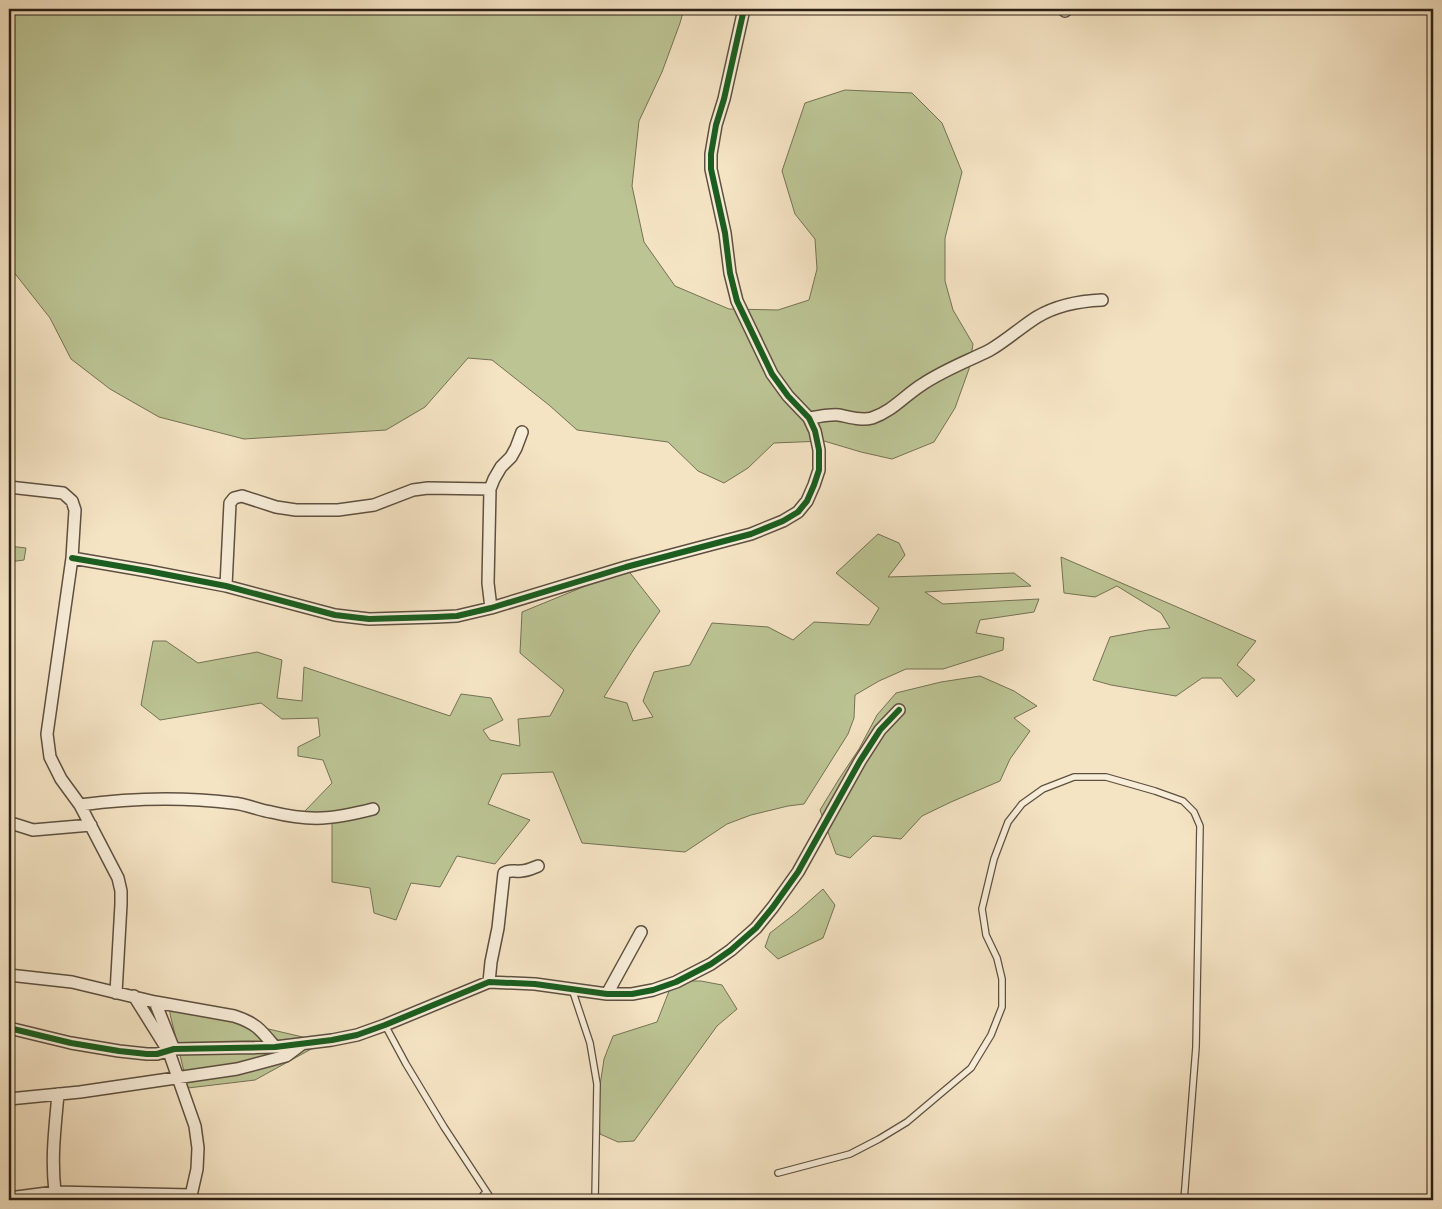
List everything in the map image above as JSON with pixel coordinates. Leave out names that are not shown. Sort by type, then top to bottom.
[{"type":"street","points":[[72,558],[148,570],[226,586],[335,615],[369,619],[457,616],[491,608],[626,567],[751,534],[783,521],[798,512],[807,501],[819,470],[819,450],[815,431],[809,418],[788,396],[772,374],[737,301],[712,174],[711,154],[716,125],[724,99],[744,9]]},
{"type":"street","points":[[809,418],[838,415],[855,419],[871,418],[898,404],[922,384],[958,364],[991,349],[1036,317],[1054,308],[1073,303],[1102,300]]},
{"type":"street","points":[[491,608],[488,583],[490,489],[501,467],[511,457],[522,432]]},
{"type":"street","points":[[9,487],[63,494],[72,501],[75,510],[72,558],[46,734],[50,757],[61,779],[80,805],[118,878],[121,890],[121,904],[116,993]]},
{"type":"street","points":[[226,586],[230,503],[234,498],[242,496],[276,507],[296,510],[338,510],[374,505],[413,490],[428,488],[490,489]]},
{"type":"street","points":[[9,1028],[71,1043],[119,1051],[157,1054],[172,1051],[275,1047],[357,1035],[489,982],[516,982],[607,994],[632,994],[653,990],[676,982],[711,964],[731,950],[756,928],[798,872],[880,730],[899,710]]},
{"type":"street","points":[[80,805],[126,800],[190,800],[235,803],[271,813],[322,819],[340,817],[373,809]]},
{"type":"street","points":[[9,825],[14,824],[33,830],[91,825]]},
{"type":"street","points":[[489,982],[498,928],[504,873],[509,870],[529,870],[538,866]]},
{"type":"street","points":[[607,994],[641,932]]},
{"type":"street","points":[[9,975],[72,982],[155,1002],[234,1016],[260,1028],[275,1047]]},
{"type":"street","points":[[134,996],[172,1051]]},
{"type":"street","points":[[9,1198],[55,1192],[190,1198],[197,1169],[198,1148],[195,1126],[177,1077],[172,1051],[155,1002]]},
{"type":"street","points":[[9,1099],[58,1094],[255,1065],[286,1056],[303,1044]]},
{"type":"street","points":[[55,1192],[52,1152],[58,1094]]},
{"type":"lane","points":[[778,1173],[850,1154],[879,1139],[906,1122],[971,1068],[991,1035],[1002,1007],[1002,979],[997,958],[986,935],[982,909],[994,859],[1008,822],[1022,804],[1043,789],[1074,777],[1106,777],[1155,790],[1182,802],[1194,812],[1200,826],[1196,1047],[1184,1200]]},
{"type":"lane","points":[[572,989],[590,1043],[597,1084],[595,1200]]},
{"type":"lane","points":[[385,1025],[444,1127],[492,1200]]},
{"type":"lane","points":[[479,1200],[486,1192]]},
{"type":"green space","points":[[9,9],[684,9],[662,72],[639,121],[632,186],[644,242],[675,286],[729,309],[778,310],[809,300],[817,269],[815,239],[795,214],[782,171],[805,103],[845,90],[912,93],[942,123],[962,172],[945,238],[945,281],[953,310],[973,344],[969,369],[955,408],[934,442],[892,459],[824,441],[774,443],[748,468],[724,483],[698,471],[668,442],[577,430],[492,360],[468,358],[425,407],[386,430],[244,439],[159,417],[110,389],[71,359],[50,318],[9,266]]},
{"type":"green space","points":[[878,534],[899,543],[905,555],[888,577],[1014,573],[1031,586],[925,592],[943,604],[1039,599],[1034,612],[980,620],[976,633],[1004,638],[1003,650],[943,669],[906,669],[879,681],[855,695],[854,718],[848,734],[804,804],[751,815],[727,824],[685,852],[582,843],[553,772],[502,774],[488,804],[530,820],[495,864],[457,856],[440,887],[411,883],[396,920],[374,913],[370,888],[332,882],[332,816],[303,813],[332,783],[323,760],[298,756],[298,747],[320,736],[318,718],[282,719],[261,703],[160,720],[141,705],[153,641],[166,641],[198,663],[257,652],[282,660],[277,698],[302,701],[304,667],[450,716],[461,694],[491,698],[503,720],[483,730],[490,740],[520,746],[518,719],[550,716],[564,690],[520,653],[522,612],[627,569],[660,611],[604,697],[627,703],[633,721],[653,717],[643,701],[654,672],[690,665],[712,623],[768,627],[793,640],[814,622],[869,625],[879,608],[836,573]]},
{"type":"green space","points":[[9,546],[26,548],[24,560],[9,562]]},
{"type":"green space","points":[[1061,557],[1256,641],[1237,665],[1255,680],[1237,697],[1221,678],[1202,678],[1176,696],[1111,685],[1093,680],[1110,637],[1170,628],[1161,613],[1117,586],[1095,597],[1064,593]]},
{"type":"green space","points":[[980,676],[1014,691],[1037,706],[1014,718],[1030,731],[1010,759],[1000,781],[922,816],[901,839],[873,836],[850,858],[836,854],[820,810],[859,749],[877,715],[896,693],[941,682]]},
{"type":"green space","points":[[823,889],[835,905],[823,938],[778,959],[765,947],[770,933]]},
{"type":"green space","points":[[673,981],[701,981],[722,985],[737,1009],[717,1026],[634,1141],[618,1142],[600,1134],[597,1106],[604,1059],[613,1036],[657,1022]]},
{"type":"green space","points":[[170,1006],[324,1042],[255,1080],[188,1088],[170,1014]]},
{"type":"cycle path","points":[[72,558],[226,586],[335,615],[369,619],[457,616],[491,608],[626,567],[751,534],[783,521],[798,512],[807,501],[819,470],[819,450],[815,431],[809,418],[788,396],[772,374],[737,301],[711,169],[711,154],[716,125],[724,99],[744,9]]},
{"type":"cycle path","points":[[9,1028],[71,1043],[147,1054],[157,1054],[174,1049],[275,1047],[357,1035],[489,982],[535,984],[607,994],[632,994],[653,990],[676,982],[711,964],[731,950],[756,928],[798,872],[860,761],[880,730],[899,710]]}]
